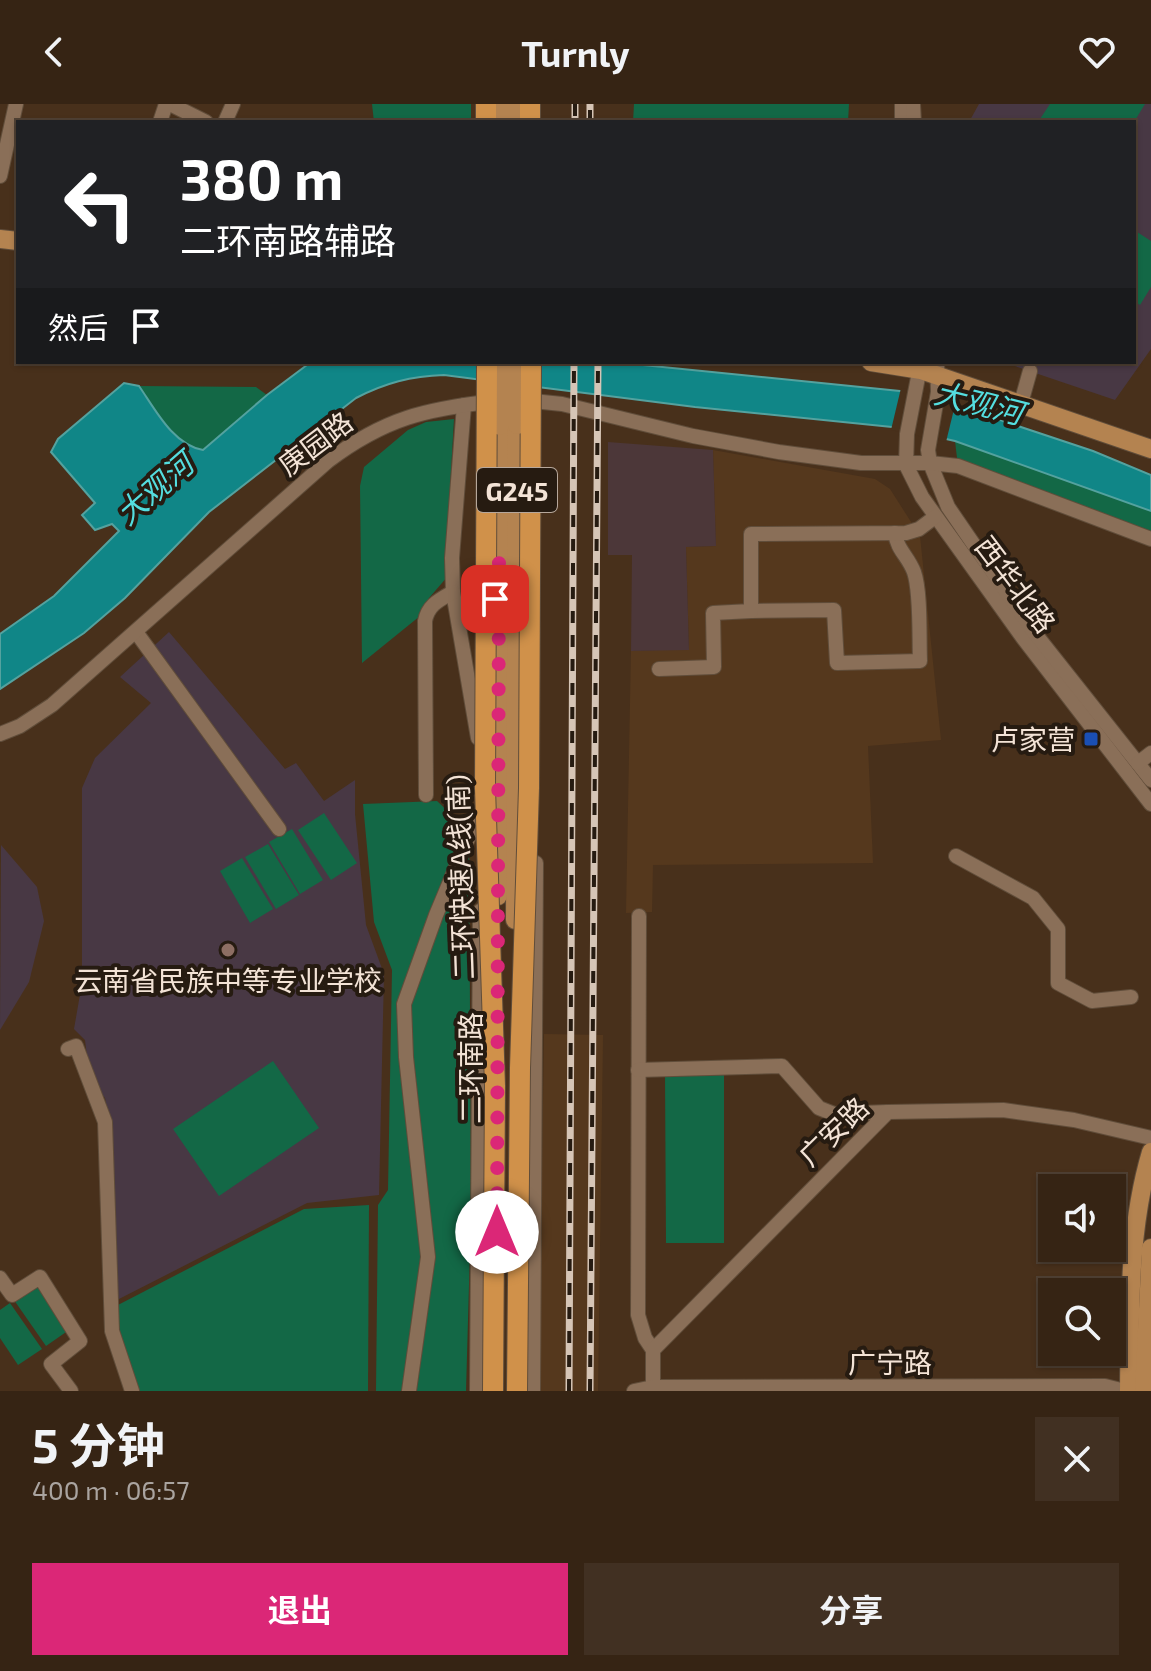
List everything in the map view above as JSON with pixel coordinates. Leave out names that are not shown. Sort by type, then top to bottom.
[{"type":"highway","name":"二环快速A线(南)","points":[[487,364],[485,802],[494,1068],[495,1391]]},
{"type":"highway","points":[[516,1391],[520,1049],[529,788],[531,364]]},
{"type":"main road","name":"二环南路","points":[[500,364],[509,426]]},
{"type":"main road","name":"二环南路","points":[[495,1391],[509,426],[518,364]]},
{"type":"main road","points":[[894,364],[929,367],[1151,449]]},
{"type":"main road","name":"二环南路","points":[[508,556],[516,1391]]},
{"type":"main road","points":[[1127,1391],[1136,1222],[1151,1152]]},
{"type":"main road","points":[[1144,1391],[1151,1248]]},
{"type":"street","points":[[0,176],[16,104]]},
{"type":"street","points":[[168,104],[202,120]]},
{"type":"street","points":[[906,465],[907,434],[917,392],[929,367]]},
{"type":"street","name":"西华北路","points":[[929,367],[937,398],[929,439],[930,463],[948,507],[1033,631],[1151,780]]},
{"type":"street","points":[[1021,403],[1030,371]]},
{"type":"street","name":"庚园路","points":[[0,734],[20,726],[52,705],[328,461],[377,429],[426,410],[516,399],[562,404],[721,442],[861,463],[958,466],[1151,539]]},
{"type":"street","points":[[464,405],[452,558],[453,592],[481,771]]},
{"type":"street","name":"西华北路","points":[[906,465],[935,517],[1023,638],[1151,804]]},
{"type":"street","points":[[751,611],[751,534],[912,532],[935,517]]},
{"type":"street","points":[[659,669],[714,667],[713,613],[751,611],[834,610],[837,663],[920,661],[916,575],[907,556],[896,546],[895,533]]},
{"type":"street","points":[[477,1391],[481,771],[508,556]]},
{"type":"street","points":[[508,556],[532,688],[537,789],[533,1391]]},
{"type":"street","points":[[426,795],[425,621],[427,611],[433,604],[453,592]]},
{"type":"street","points":[[136,632],[279,829]]},
{"type":"street","points":[[1138,763],[1151,753]]},
{"type":"street","points":[[409,1391],[428,1257],[406,1057],[404,1004],[436,915],[480,810]]},
{"type":"street","points":[[956,856],[1033,898],[1058,929],[1058,983],[1092,1001],[1131,997]]},
{"type":"street","points":[[639,916],[638,1315],[645,1338],[653,1350],[653,1387]]},
{"type":"street","points":[[68,1049],[76,1046],[105,1122],[112,1331],[132,1391]]},
{"type":"street","points":[[638,1070],[782,1066],[819,1108],[834,1114],[888,1112]]},
{"type":"street","name":"广安路","points":[[653,1350],[888,1112],[1003,1110],[1074,1120],[1151,1138]]},
{"type":"street","points":[[0,1278],[12,1295],[40,1277],[80,1341],[51,1364],[71,1391]]},
{"type":"street","name":"广宁路","points":[[634,1391],[653,1387],[886,1389],[1105,1386],[1127,1391]]},
{"type":"shaded area","points":[[979,104],[1151,104],[1151,349],[1115,400],[1009,364],[1136,364],[1136,120],[970,120]]},
{"type":"shaded area","points":[[608,442],[713,450],[716,546],[686,547],[689,650],[631,651],[632,555],[608,555]]},
{"type":"shaded area","points":[[713,450],[875,479],[890,489],[920,536],[941,740],[868,746],[873,863],[653,865],[652,912],[626,913],[631,651],[689,649],[686,547],[716,546]]},
{"type":"shaded area","name":"云南省民族中等专业学校","points":[[169,632],[285,769],[296,763],[324,801],[355,780],[355,814],[366,925],[384,974],[379,1195],[307,1203],[117,1300],[112,1136],[105,1098],[90,1081],[85,1040],[74,1029],[82,983],[82,788],[95,758],[151,703],[120,677]]},
{"type":"shaded area","points":[[1,845],[37,887],[44,921],[29,982],[0,1030]]},
{"type":"shaded area","points":[[544,1034],[603,1035],[598,1391],[539,1391]]},
{"type":"green space","points":[[372,104],[471,104],[471,120],[374,120]]},
{"type":"green space","points":[[634,104],[849,104],[848,120],[633,120]]},
{"type":"green space","points":[[1050,104],[1145,104],[1135,120],[1039,120]]},
{"type":"green space","points":[[1136,231],[1151,241],[1151,287],[1140,305],[1136,302]]},
{"type":"green space","points":[[139,386],[256,387],[267,395],[203,450],[192,447],[174,434]]},
{"type":"green space","points":[[454,419],[448,576],[429,598],[420,616],[362,663],[360,486],[364,467],[408,430],[426,422]]},
{"type":"green space","points":[[955,441],[1151,511],[1151,545],[958,466]]},
{"type":"green space","points":[[437,801],[453,816],[469,814],[471,1214],[466,1391],[376,1391],[378,1205],[388,1190],[392,970],[374,922],[363,804]]},
{"type":"green space","points":[[324,813],[357,863],[331,880],[298,830]]},
{"type":"green space","points":[[292,829],[323,880],[300,894],[269,842]]},
{"type":"green space","points":[[268,844],[299,895],[276,909],[245,857]]},
{"type":"green space","points":[[242,858],[273,909],[250,923],[220,871]]},
{"type":"green space","points":[[273,1061],[319,1128],[219,1196],[173,1129]]},
{"type":"green space","points":[[665,1072],[724,1072],[724,1243],[666,1243]]},
{"type":"green space","points":[[369,1205],[368,1391],[137,1391],[118,1327],[116,1306],[304,1209]]},
{"type":"green space","points":[[37,1284],[69,1330],[46,1346],[14,1300]]},
{"type":"green space","points":[[10,1303],[42,1349],[18,1365],[0,1338],[0,1310]]},
{"type":"water","name":"大观河","points":[[308,364],[633,364],[900,391],[955,405],[1093,451],[1151,475],[1151,511],[955,441],[892,427],[695,407],[444,375],[420,377],[388,384],[356,398],[209,512],[125,598],[84,633],[0,689],[0,634],[54,596],[119,531],[112,524],[95,530],[82,515],[95,503],[51,452],[58,439],[124,383],[139,386],[174,434],[192,447],[203,450]]},
{"type":"pier","points":[[901,388],[956,401],[946,442],[891,430]]},
{"type":"railway","points":[[575,104],[575,120]]},
{"type":"railway","points":[[590,104],[590,120]]},
{"type":"railway","points":[[569,1391],[574,364]]},
{"type":"railway","points":[[590,1391],[598,364]]},
{"type":"place","name":"卢家营","points":[[1091,739]]},
{"type":"place","name":"云南省民族中等专业学校","points":[[228,950]]},
{"type":"route","points":[[495,599],[499,556],[497,1232]]}]
